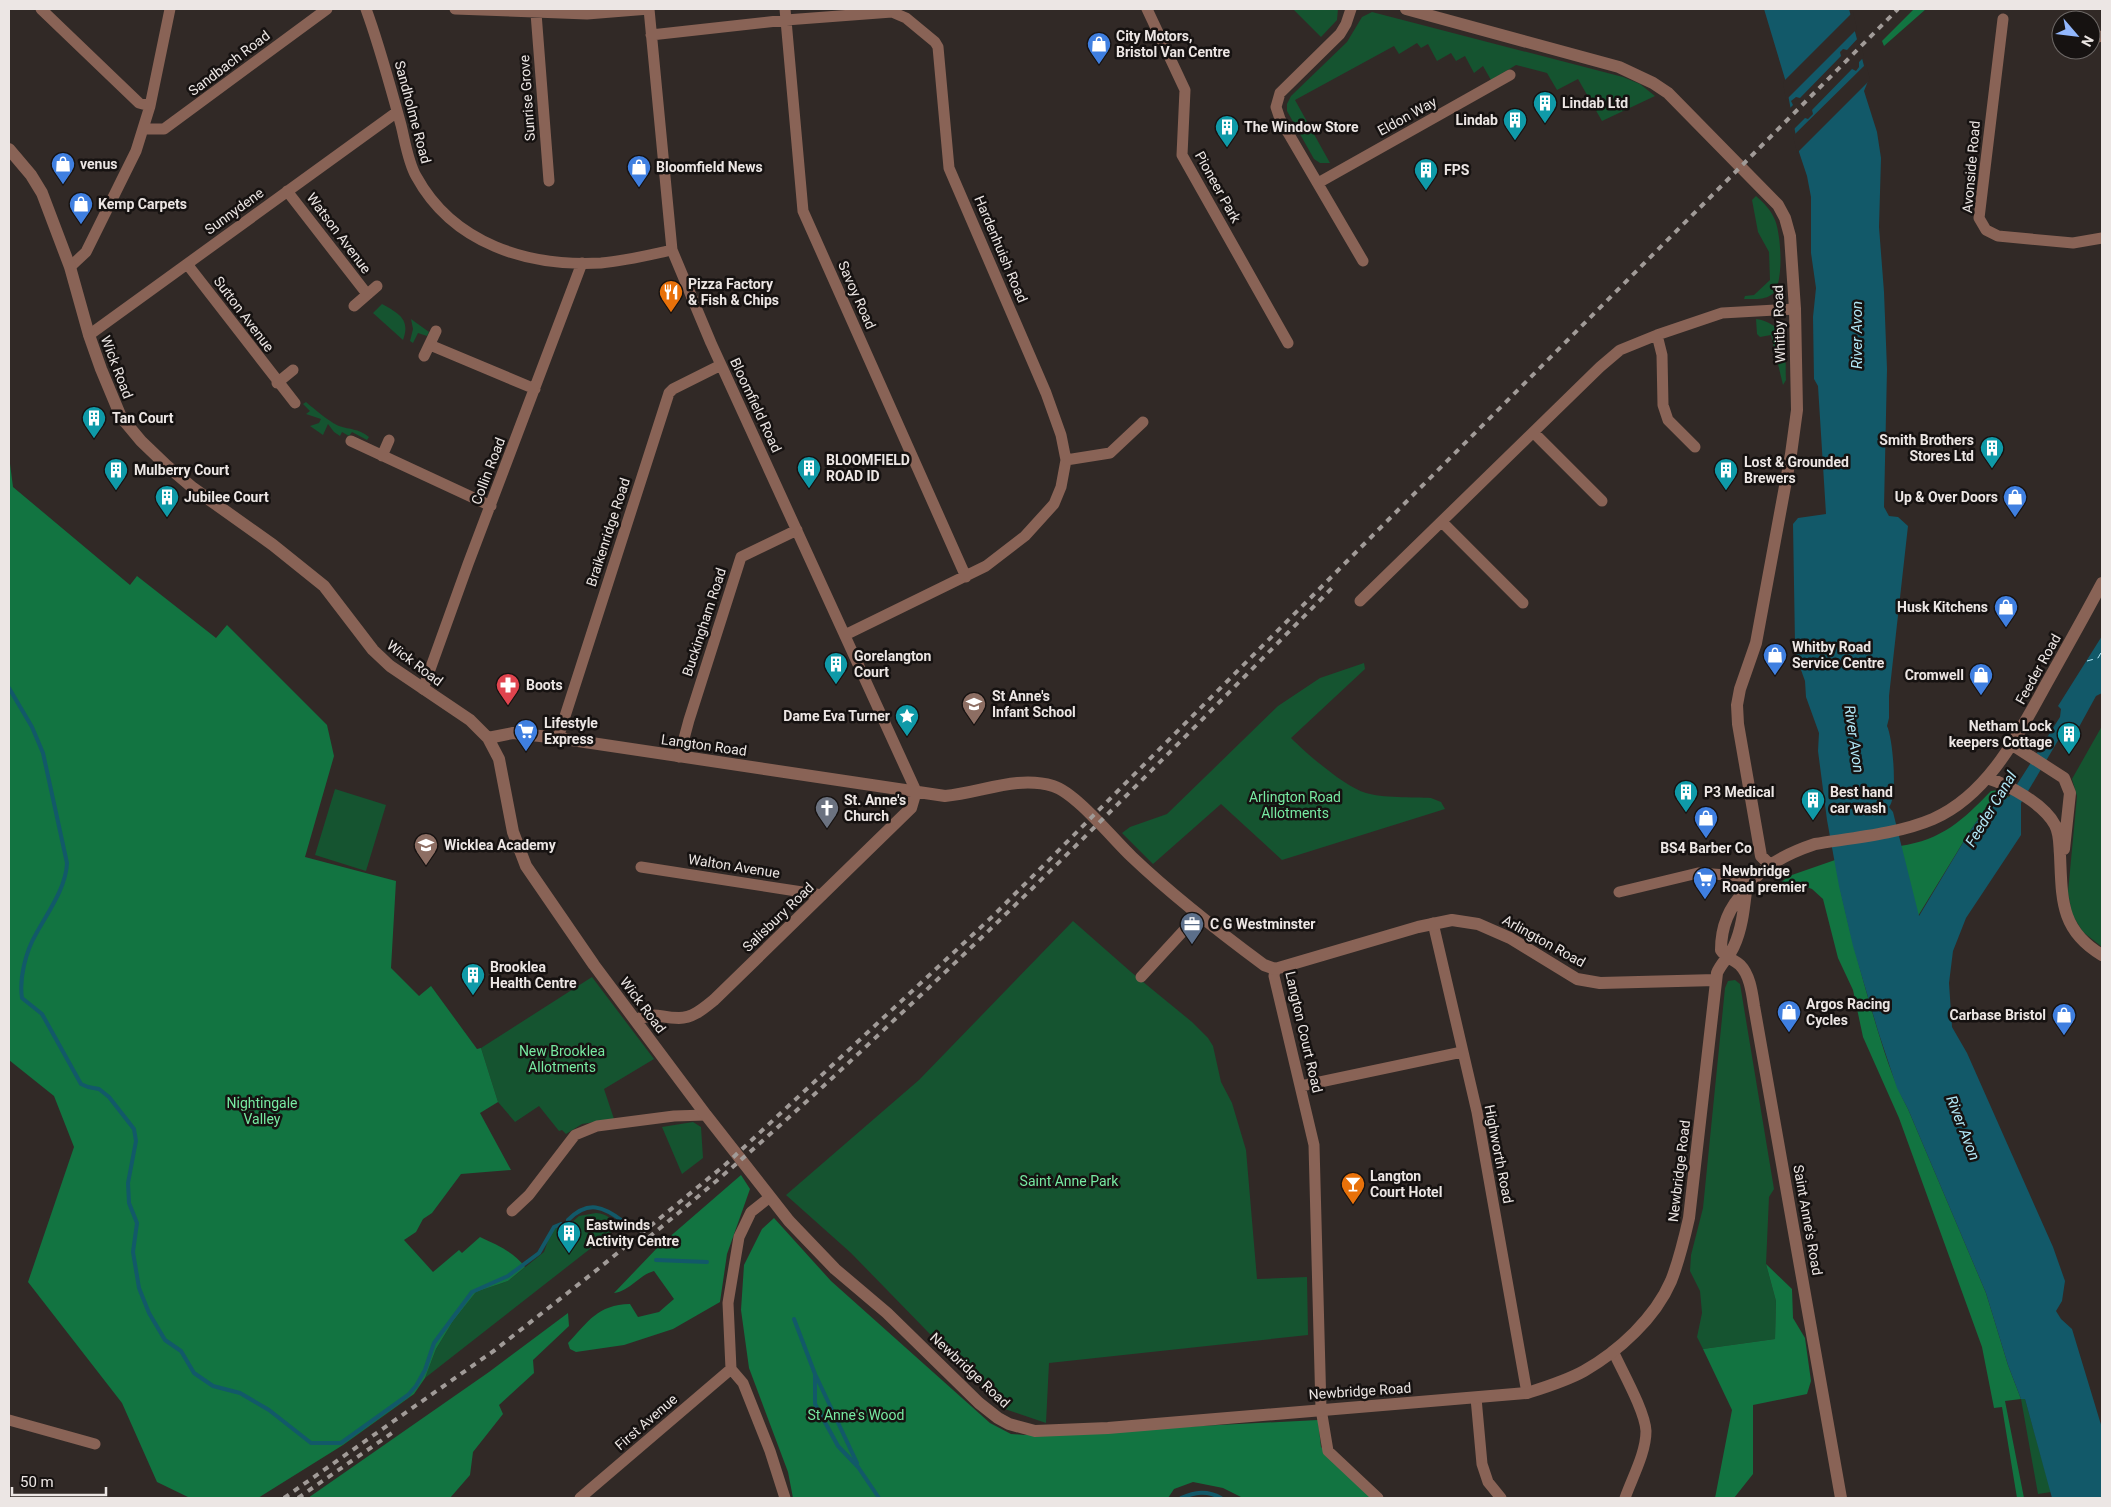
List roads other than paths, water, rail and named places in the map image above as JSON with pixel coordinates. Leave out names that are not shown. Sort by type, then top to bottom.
[{"type":"street","points":[[41,9],[139,103],[150,106]]},
{"type":"street","points":[[70,267],[86,252],[127,171],[144,129],[170,9]]},
{"type":"street","name":"Sandbach Road","points":[[144,129],[154,131],[164,129],[327,9]]},
{"type":"street","name":"Sandholme Road","points":[[366,9],[380,47],[415,175],[441,212],[465,231],[483,242],[508,252],[549,263],[603,263],[672,250]]},
{"type":"street","points":[[455,9],[588,14],[649,9]]},
{"type":"street","name":"Bloomfield Road","points":[[649,9],[672,250],[721,365],[916,791]]},
{"type":"street","name":"Pioneer Park","points":[[1147,9],[1185,90],[1182,155],[1288,343]]},
{"type":"street","points":[[1351,9],[1340,34],[1280,93],[1276,108],[1280,119],[1363,262]]},
{"type":"street","name":"Whitby Road","points":[[1406,9],[1619,67],[1654,83],[1668,93],[1778,206],[1785,218],[1790,236],[1795,309],[1797,410],[1791,454],[1756,643],[1742,680],[1737,705],[1738,724],[1761,856],[1770,865]]},
{"type":"street","name":"Hardenhuish Road","points":[[652,35],[785,15],[892,12],[906,18],[935,42],[938,47],[949,168],[1046,393],[1061,435],[1066,460],[1061,487],[1054,504],[1025,536],[986,566],[966,578],[845,635]]},
{"type":"street","name":"Sunrise Grove","points":[[536,13],[548,181]]},
{"type":"street","name":"Savoy Road","points":[[785,15],[803,211],[966,578]]},
{"type":"street","name":"Avonside Road","points":[[2003,19],[1979,218],[1986,230],[1998,236],[2074,243],[2102,238]]},
{"type":"street","name":"Eldon Way","points":[[1318,183],[1510,74]]},
{"type":"street","name":"Sunnydene","points":[[89,335],[397,112]]},
{"type":"street","name":"Wick Road","points":[[9,149],[17,157],[42,193],[70,267],[89,335],[112,398],[121,416],[141,441],[194,488],[273,545],[324,586],[373,650],[390,666],[470,720],[488,738],[500,759],[513,832],[526,866],[594,965],[724,1139],[770,1197]]},
{"type":"street","name":"Watson Avenue","points":[[288,191],[367,294]]},
{"type":"street","name":"Collin Road","points":[[423,689],[582,263]]},
{"type":"street","name":"Sutton Avenue","points":[[187,264],[277,383],[295,403]]},
{"type":"street","name":"Watson Avenue","points":[[354,306],[377,286]]},
{"type":"street","points":[[1360,601],[1600,367],[1620,350],[1722,313],[1795,309]]},
{"type":"street","points":[[424,356],[436,331]]},
{"type":"street","points":[[1658,335],[1662,355],[1663,406],[1668,420],[1696,447]]},
{"type":"street","points":[[430,344],[535,389]]},
{"type":"street","name":"Braikenridge Road","points":[[558,738],[668,393],[721,365]]},
{"type":"street","points":[[277,383],[293,370]]},
{"type":"street","points":[[1066,460],[1110,453],[1142,422]]},
{"type":"street","points":[[1534,433],[1602,501]]},
{"type":"street","points":[[382,456],[389,440]]},
{"type":"street","points":[[351,442],[491,506]]},
{"type":"street","points":[[1442,522],[1523,603]]},
{"type":"street","name":"Buckingham Road","points":[[680,757],[689,720],[741,557],[797,530]]},
{"type":"street","name":"Feeder Road","points":[[1756,877],[1770,865],[1800,849],[1826,842],[1906,828],[1933,819],[1953,808],[1970,795],[1986,778],[2011,744],[2102,583]]},
{"type":"street","name":"Langton Road","points":[[488,738],[513,733],[558,738],[916,791]]},
{"type":"street","points":[[2011,744],[2064,778],[2070,793],[2061,871]]},
{"type":"street","points":[[1986,778],[2004,785],[2043,808],[2056,826],[2059,840],[2061,896],[2066,915],[2076,934],[2102,955]]},
{"type":"street","name":"Langton Court Road","points":[[916,791],[945,796],[965,794],[1016,782],[1055,786],[1071,796],[1132,856],[1198,915],[1264,965],[1275,969],[1274,976],[1314,1145],[1321,1409],[1328,1452],[1378,1498]]},
{"type":"street","name":"Salisbury Road","points":[[636,1020],[650,1014],[680,1018],[697,1013],[714,1000],[912,808],[916,791]]},
{"type":"street","name":"Walton Avenue","points":[[641,868],[822,895]]},
{"type":"street","points":[[1619,892],[1698,872],[1756,877]]},
{"type":"street","name":"Newbridge Road","points":[[770,1197],[789,1221],[835,1269],[887,1313],[979,1403],[1009,1424],[1035,1430],[1108,1428],[1527,1393],[1558,1383],[1584,1371],[1613,1351],[1642,1324],[1658,1304],[1670,1283],[1680,1256],[1689,1218],[1717,973],[1734,946],[1743,913],[1746,890],[1756,877]]},
{"type":"street","points":[[1141,977],[1198,915]]},
{"type":"street","name":"Arlington Road","points":[[1275,969],[1433,923],[1452,920],[1478,924],[1510,938],[1577,979],[1600,983],[1716,980]]},
{"type":"street","name":"Highworth Road","points":[[1433,923],[1477,1112],[1527,1393]]},
{"type":"street","name":"Saint Anne's Road","points":[[1726,957],[1739,964],[1749,982],[1841,1498]]},
{"type":"street","points":[[1301,1086],[1462,1052]]},
{"type":"street","points":[[512,1211],[529,1196],[575,1135],[596,1126],[674,1116],[706,1115]]},
{"type":"street","points":[[770,1197],[751,1212],[739,1237],[728,1303],[731,1369],[743,1383],[770,1451],[785,1498]]},
{"type":"street","points":[[1613,1351],[1642,1415],[1646,1430],[1643,1448],[1625,1498]]},
{"type":"street","name":"First Avenue","points":[[580,1498],[731,1369]]},
{"type":"street","points":[[1476,1398],[1482,1464],[1488,1482],[1501,1498]]},
{"type":"street","points":[[9,1420],[95,1444]]},
{"type":"water","points":[[1764,9],[1849,9],[1868,81],[1864,91],[1877,132],[1881,158],[1879,227],[1887,369],[1884,507],[1889,516],[1898,517],[1908,526],[1889,696],[1887,726],[1893,755],[1894,781],[1892,801],[1889,807],[1893,812],[1919,916],[1970,831],[1990,802],[2009,797],[2060,717],[2061,709],[2058,706],[2102,636],[2102,693],[2096,696],[2079,727],[2069,722],[2021,803],[2021,835],[1966,918],[1953,951],[1949,983],[1952,1027],[1967,1053],[2053,1247],[2065,1281],[2062,1301],[2056,1311],[2061,1319],[2072,1329],[2102,1428],[2102,1498],[2052,1498],[2025,1399],[2021,1399],[2008,1365],[1986,1293],[1908,1109],[1897,1088],[1853,946],[1839,886],[1827,820],[1818,751],[1819,733],[1806,697],[1805,681],[1796,656],[1795,644],[1793,524],[1798,518],[1826,514],[1818,386],[1814,379],[1813,317],[1816,288],[1811,253],[1811,197],[1807,176],[1799,152],[1785,79]]},
{"type":"waterway","points":[[9,688],[32,727],[43,753],[67,863],[60,891],[32,941],[26,956],[22,973],[22,998],[42,1014],[81,1084],[99,1089],[109,1097],[134,1129],[136,1141],[128,1183],[129,1203],[137,1223],[133,1252],[139,1288],[149,1313],[165,1340],[181,1351],[194,1373],[213,1386],[240,1393],[269,1410],[311,1443],[341,1443],[408,1395],[416,1386],[425,1370],[434,1343],[472,1292],[508,1276],[539,1253],[554,1227],[561,1224]]},
{"type":"waterway","points":[[568,1220],[582,1210],[596,1208],[609,1212],[624,1222]]},
{"type":"waterway","points":[[656,1260],[707,1262]]},
{"type":"waterway","points":[[794,1319],[815,1374],[815,1404],[838,1446],[858,1467],[879,1498]]},
{"type":"waterway","points":[[816,1376],[857,1463]]},
{"type":"waterway","points":[[1181,1498],[1201,1493],[1221,1498]]},
{"type":"railway","points":[[284,1498],[495,1350],[598,1269],[726,1164],[994,915],[1898,9]]},
{"type":"railway","points":[[649,1237],[772,1132],[948,970],[1115,807],[1334,586]]},
{"type":"railway","points":[[298,1498],[395,1431]]},
{"type":"place","name":"City Motors, Bristol Van Centre","points":[[1099,65]]},
{"type":"place","name":"Lindab Ltd","points":[[1545,124]]},
{"type":"place","name":"Lindab","points":[[1515,141]]},
{"type":"place","name":"The Window Store","points":[[1227,148]]},
{"type":"place","name":"venus","points":[[63,185]]},
{"type":"place","name":"Bloomfield News","points":[[639,188]]},
{"type":"place","name":"FPS","points":[[1426,191]]},
{"type":"place","name":"Kemp Carpets","points":[[81,225]]},
{"type":"place","name":"Pizza Factory & Fish & Chips","points":[[671,313]]},
{"type":"place","name":"Tan Court","points":[[94,439]]},
{"type":"place","name":"Smith Brothers Stores Ltd","points":[[1992,469]]},
{"type":"place","name":"BLOOMFIELD ROAD ID","points":[[809,489]]},
{"type":"place","name":"Mulberry Court","points":[[116,491]]},
{"type":"place","name":"Lost & Grounded Brewers","points":[[1726,491]]},
{"type":"place","name":"Jubilee Court","points":[[167,518]]},
{"type":"place","name":"Up & Over Doors","points":[[2015,518]]},
{"type":"place","name":"Husk Kitchens","points":[[2006,628]]},
{"type":"place","name":"Whitby Road Service Centre","points":[[1775,676]]},
{"type":"place","name":"Gorelangton Court","points":[[836,685]]},
{"type":"place","name":"Cromwell","points":[[1981,696]]},
{"type":"place","name":"Boots","points":[[508,706]]},
{"type":"place","name":"St Anne's Infant School","points":[[974,725]]},
{"type":"place","name":"Dame Eva Turner","points":[[907,737]]},
{"type":"place","name":"Lifestyle Express","points":[[526,752]]},
{"type":"place","name":"Netham Lock keepers Cottage","points":[[2069,755]]},
{"type":"place","name":"P3 Medical","points":[[1686,813]]},
{"type":"place","name":"Best hand car wash","points":[[1813,821]]},
{"type":"place","name":"St. Anne's Church","points":[[827,829]]},
{"type":"place","name":"BS4 Barber Co","points":[[1706,839]]},
{"type":"place","name":"Wicklea Academy","points":[[426,866]]},
{"type":"place","name":"Newbridge Road premier","points":[[1705,900]]},
{"type":"place","name":"C G Westminster","points":[[1192,945]]},
{"type":"place","name":"Brooklea Health Centre","points":[[473,996]]},
{"type":"place","name":"Argos Racing Cycles","points":[[1789,1033]]},
{"type":"place","name":"Carbase Bristol","points":[[2064,1036]]},
{"type":"place","name":"Langton Court Hotel","points":[[1353,1205]]},
{"type":"place","name":"Eastwinds Activity Centre","points":[[569,1254]]},
{"type":"water label","name":"River Avon","points":[[1857,335]]},
{"type":"water label","name":"River Avon","points":[[1854,739]]},
{"type":"water label","name":"Feeder Canal","points":[[1991,809]]},
{"type":"water label","name":"River Avon","points":[[1963,1128]]},
{"type":"park label","name":"Arlington Road Allotments","points":[[1295,806]]},
{"type":"park label","name":"New Brooklea Allotments","points":[[562,1060]]},
{"type":"park label","name":"Nightingale Valley","points":[[262,1112]]},
{"type":"park label","name":"Saint Anne Park","points":[[1069,1181]]},
{"type":"park label","name":"St Anne's Wood","points":[[856,1415]]}]
